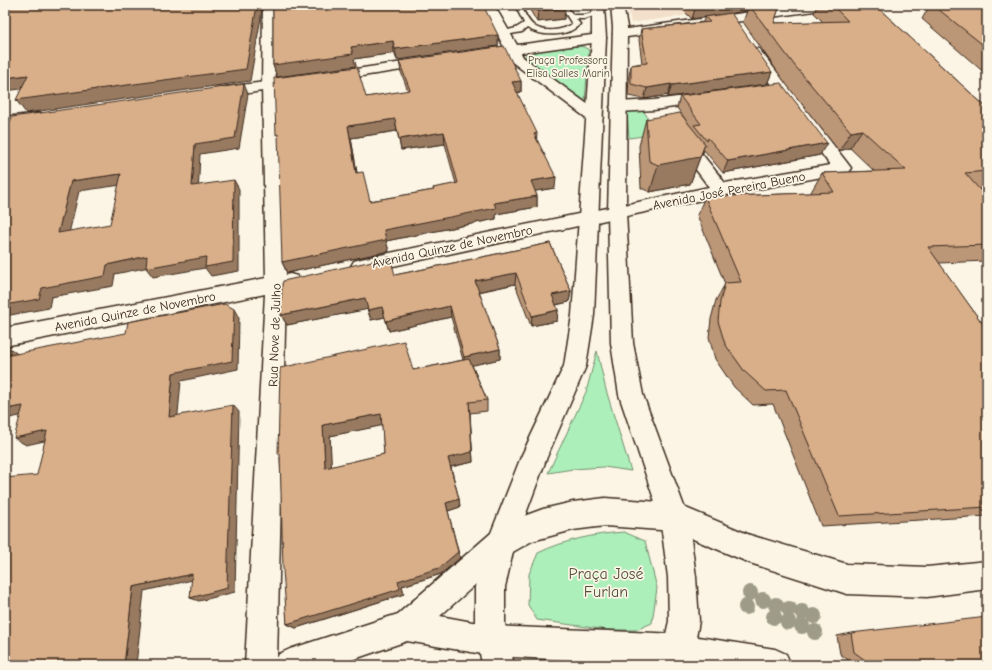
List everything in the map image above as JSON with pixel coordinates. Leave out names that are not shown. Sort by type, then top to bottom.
[{"type":"street","name":"Rua Nove de Julho","points":[[261,665],[276,285],[269,86],[269,5]]},
{"type":"street","points":[[488,5],[517,59],[595,117]]},
{"type":"street","points":[[617,5],[620,34],[616,212],[622,343],[632,395],[674,517],[683,585],[684,621],[680,660]]},
{"type":"street","points":[[620,34],[829,5]]},
{"type":"street","points":[[496,653],[490,624],[490,587],[501,543],[534,457],[575,366],[583,315],[595,117],[599,9]]},
{"type":"street","points":[[731,18],[780,88],[764,90]]},
{"type":"street","points":[[465,57],[599,38]]},
{"type":"street","points":[[199,96],[441,61]]},
{"type":"street","name":"Avenida José Pereira Bueno","points":[[616,212],[721,190],[842,168],[780,88]]},
{"type":"street","points":[[618,107],[654,105],[724,96]]},
{"type":"street","points":[[654,105],[721,190]]},
{"type":"street","points":[[5,122],[52,116]]},
{"type":"street","name":"Avenida Quinze de Novembro","points":[[345,270],[521,231],[616,212]]},
{"type":"street","name":"Avenida Quinze de Novembro","points":[[5,337],[307,278]]},
{"type":"street","points":[[290,665],[407,626],[501,543],[524,530],[543,523],[573,516],[605,512],[674,517],[750,549],[847,579],[926,582],[987,575]]},
{"type":"street","points":[[407,626],[496,653],[775,665]]},
{"type":"lane","points":[[518,5],[531,28],[542,31],[563,31],[574,27],[576,24],[563,5]]},
{"type":"lane","points":[[572,17],[585,17],[599,9]]},
{"type":"lane","points":[[503,34],[519,30],[528,24]]},
{"type":"shaded area","points":[[627,5],[762,5],[631,23]]},
{"type":"green space","name":"Praça Professora Elisa Salles Marin","points":[[578,46],[589,50],[585,101],[526,60],[524,57],[529,52]]},
{"type":"green space","points":[[643,110],[658,134],[629,138],[627,111]]},
{"type":"green space","points":[[597,351],[606,390],[631,471],[604,467],[573,469],[548,473],[586,392]]},
{"type":"green space","name":"Praça José Furlan","points":[[624,532],[645,541],[657,588],[652,623],[636,630],[608,630],[537,620],[528,605],[529,574],[538,553],[548,548],[580,538]]},
{"type":"building","points":[[5,5],[257,5],[246,69],[16,100],[28,75],[5,78]]},
{"type":"building","points":[[273,5],[483,5],[498,35],[395,49],[393,41],[351,47],[353,54],[273,65]]},
{"type":"building","points":[[534,5],[563,5],[565,8],[538,11]]},
{"type":"building","points":[[749,5],[780,5],[774,23],[848,21],[832,5],[875,5],[987,108],[987,171],[965,173],[987,198],[987,245],[928,247],[987,330],[987,507],[839,516],[786,390],[766,391],[745,372],[725,344],[718,321],[720,302],[725,283],[741,282],[705,197],[834,192],[822,173],[906,170],[862,130],[851,132],[795,66]]},
{"type":"building","points":[[933,5],[975,5],[987,14],[987,48]]},
{"type":"building","points":[[731,13],[772,72],[647,88],[631,84],[631,65],[647,63],[641,29],[710,22],[705,17]]},
{"type":"building","points":[[504,46],[521,81],[512,82],[537,133],[534,134],[556,177],[531,181],[537,196],[494,203],[496,208],[384,230],[386,240],[282,262],[278,134],[276,135],[274,78],[357,67],[366,97],[410,90],[399,61]],"holes":[[[395,119],[399,139],[444,132],[458,183],[433,188],[434,190],[370,201],[363,172],[356,173],[348,126]]]},
{"type":"building","points":[[781,83],[827,143],[728,161],[708,138],[707,141],[694,125],[701,124],[680,96]]},
{"type":"building","points":[[244,84],[235,138],[195,144],[192,186],[234,180],[233,262],[205,267],[206,257],[146,268],[147,256],[107,265],[105,276],[42,288],[39,299],[5,305],[5,126],[9,125],[12,117]],"holes":[[[121,174],[110,224],[58,233],[71,181]]]},
{"type":"building","points":[[680,113],[705,144],[700,157],[658,165],[649,161],[646,119]]},
{"type":"building","points":[[550,243],[571,291],[552,295],[558,310],[532,316],[516,273],[475,281],[500,349],[464,357],[450,306],[386,321],[382,307],[368,310],[365,298],[281,315],[283,281],[390,257],[395,275]]},
{"type":"building","points":[[225,304],[234,309],[232,361],[173,373],[169,417],[233,405],[227,588],[190,598],[192,574],[133,587],[124,665],[5,665],[5,478],[37,475],[47,431],[14,438],[23,406],[5,409],[5,356],[126,333],[128,322]]},
{"type":"building","points":[[404,341],[413,370],[469,359],[487,400],[469,402],[472,452],[448,458],[459,499],[446,503],[458,552],[439,568],[398,581],[400,589],[287,624],[283,570],[280,454],[278,454],[280,368]],"holes":[[[381,414],[384,454],[325,468],[323,425]]]},
{"type":"building","points":[[5,347],[8,347],[5,356]]},
{"type":"building","points":[[987,617],[987,665],[872,665],[854,652],[851,633]]}]
